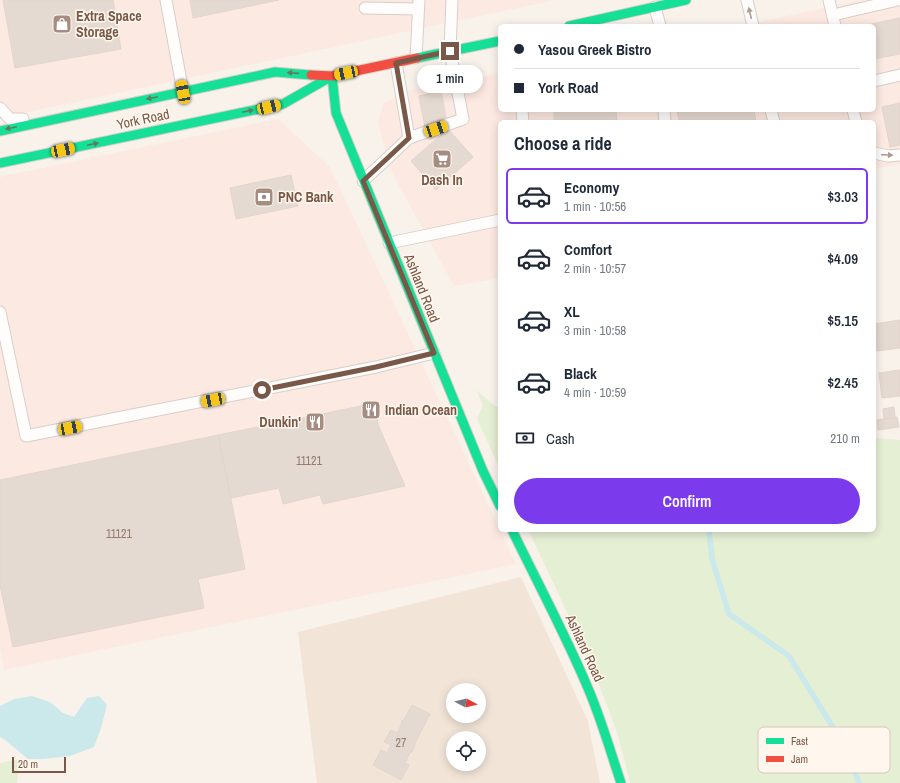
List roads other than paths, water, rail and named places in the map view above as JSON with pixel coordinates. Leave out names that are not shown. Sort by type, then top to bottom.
[{"type":"main road","points":[[578,24],[686,0]]},
{"type":"main road","name":"York Road","points":[[0,131],[276,72],[332,76],[498,41]]},
{"type":"main road","name":"York Road","points":[[1,164],[283,104],[332,76]]},
{"type":"main road","name":"Ashland Road","points":[[332,76],[336,113],[388,243],[498,502]]},
{"type":"main road","name":"Ashland Road","points":[[513,532],[586,683],[621,783]]},
{"type":"lane","points":[[166,0],[183,92]]},
{"type":"lane","points":[[363,181],[409,138],[463,119],[450,51],[452,0]]},
{"type":"lane","points":[[747,0],[753,24]]},
{"type":"lane","points":[[830,0],[835,24]]},
{"type":"lane","points":[[833,15],[898,0]]},
{"type":"lane","points":[[365,8],[419,5],[416,58]]},
{"type":"lane","points":[[655,7],[659,24]]},
{"type":"lane","points":[[396,63],[409,138]]},
{"type":"lane","points":[[876,81],[900,75]]},
{"type":"lane","points":[[0,108],[10,119],[48,121]]},
{"type":"lane","points":[[876,153],[888,156],[900,155]]},
{"type":"lane","points":[[388,243],[498,220]]},
{"type":"lane","points":[[0,312],[3,340],[26,436],[376,367],[434,353]]},
{"type":"water","points":[[32,696],[50,702],[63,713],[74,717],[87,698],[99,696],[107,705],[94,747],[70,756],[28,759],[0,737],[0,706],[14,699]]},
{"type":"waterway","points":[[709,532],[712,559],[729,614],[789,656],[833,727]]},
{"type":"waterway","points":[[855,773],[859,783]]},
{"type":"place","name":"Extra Space Storage","points":[[62,24]]},
{"type":"place","name":"Dash In","points":[[442,159]]},
{"type":"place","name":"PNC Bank","points":[[264,197]]},
{"type":"place","name":"Indian Ocean","points":[[371,410]]},
{"type":"place","name":"Dunkin'","points":[[315,422]]}]
